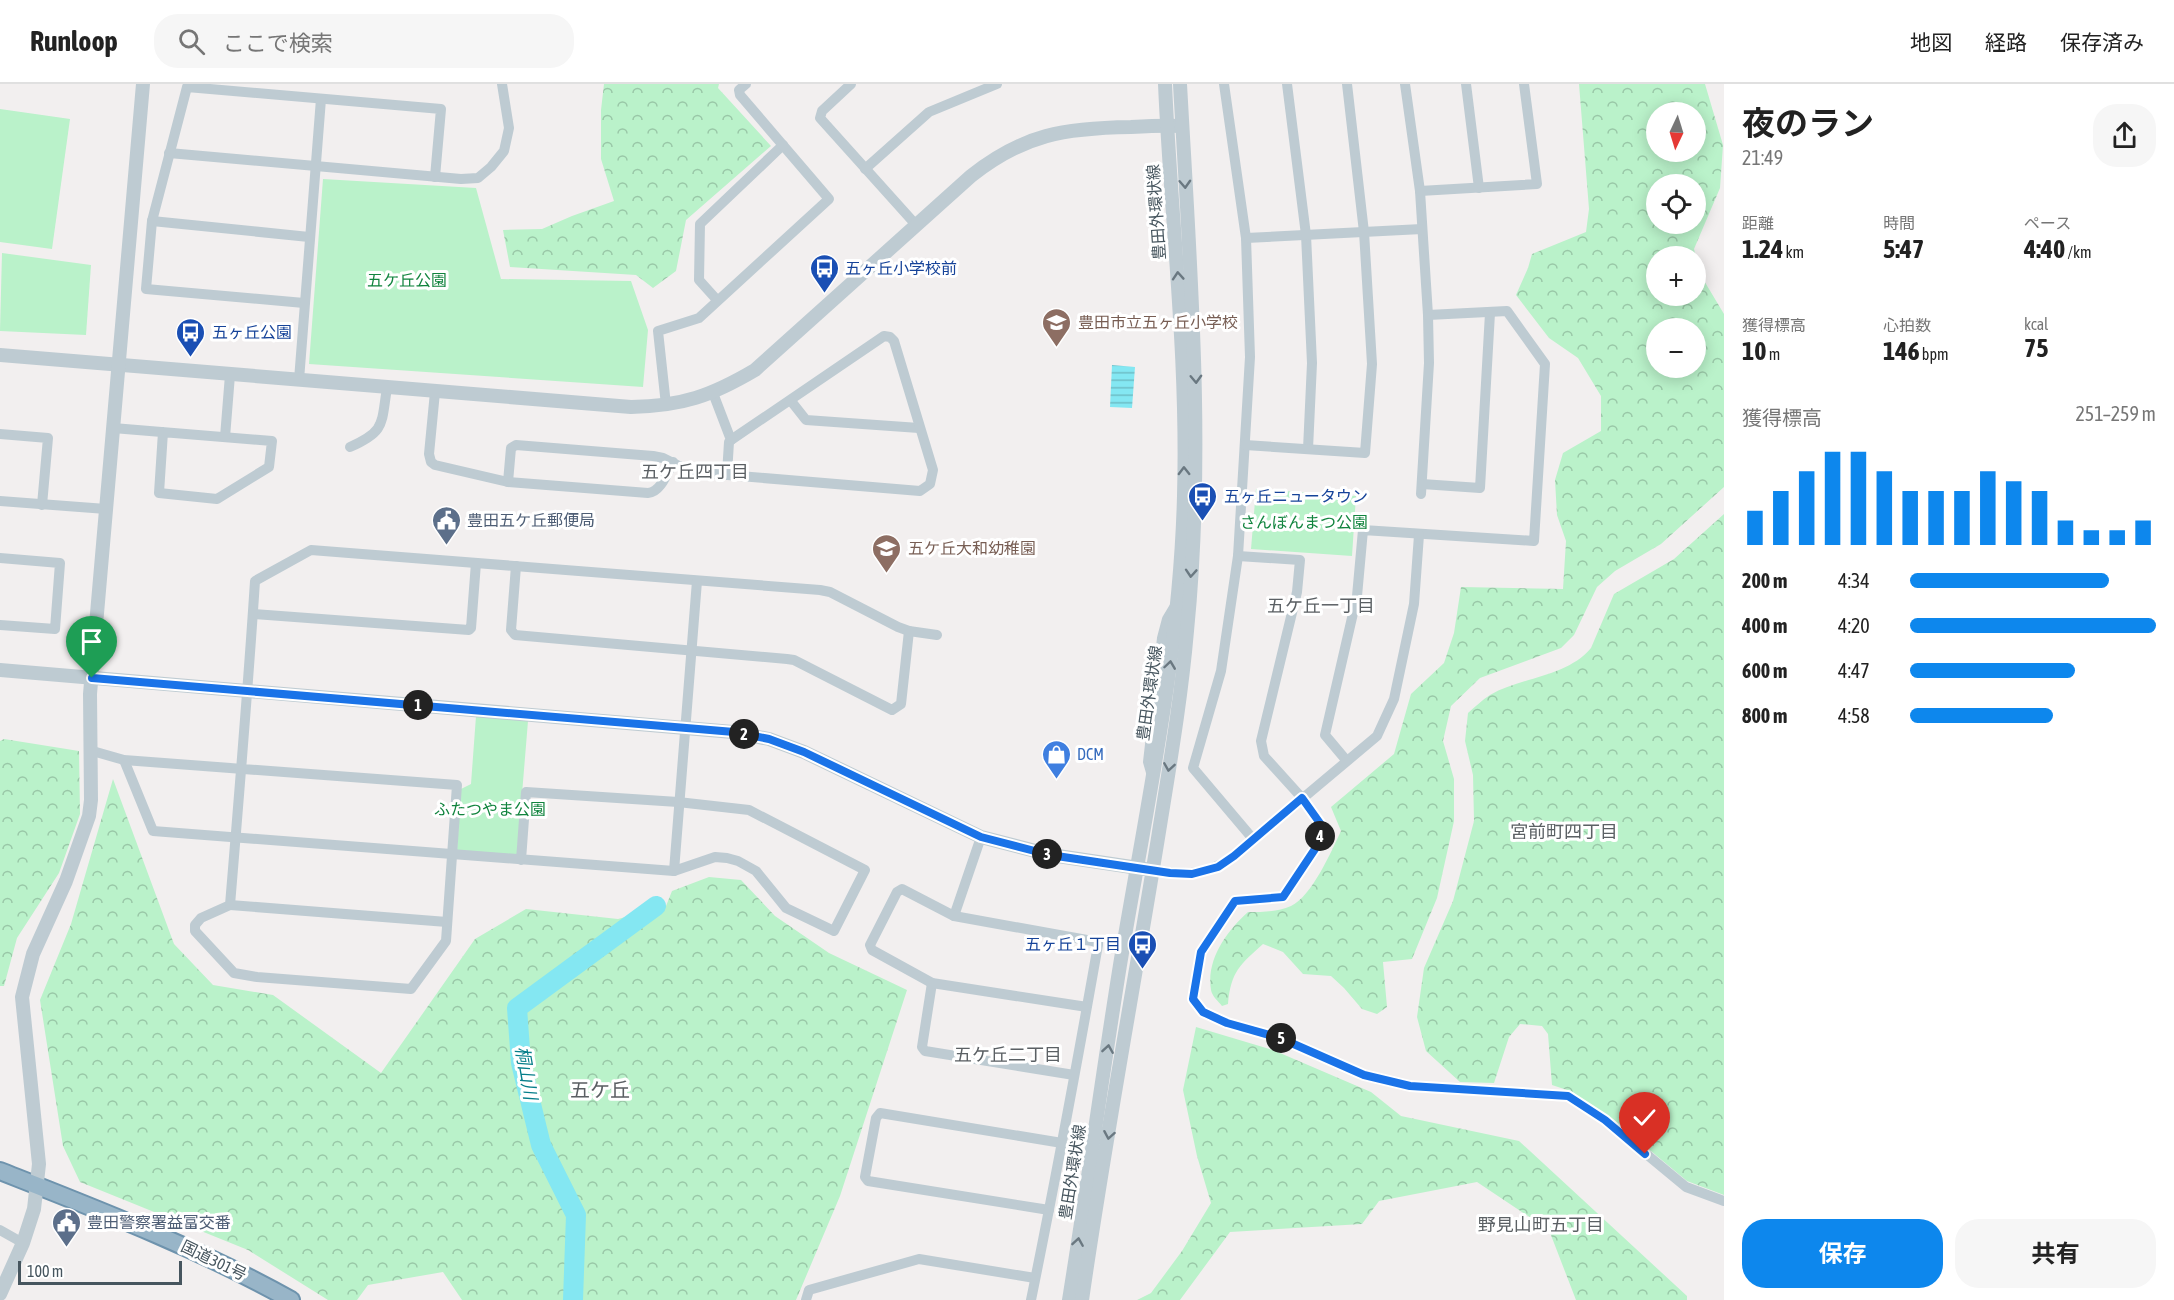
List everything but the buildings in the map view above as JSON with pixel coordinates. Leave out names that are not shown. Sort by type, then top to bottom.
[{"type":"highway","name":"国道301号","points":[[0,1171],[174,1241],[242,1273],[291,1300]]},
{"type":"street","points":[[9,1300],[0,1294],[23,1243],[34,1209],[37,1186],[38,1154],[22,997],[33,954],[66,881],[89,816],[92,800],[89,750],[92,678],[143,84]]},
{"type":"street","points":[[169,153],[435,177],[478,178],[491,168],[504,151],[509,128],[502,84]]},
{"type":"street","points":[[666,405],[658,331],[699,318],[829,199],[740,95],[739,90],[746,84]]},
{"type":"street","points":[[851,84],[822,111],[820,117],[917,226]]},
{"type":"street","points":[[865,169],[928,112],[997,84]]},
{"type":"street","name":"豊田外環状線","points":[[1069,1300],[1120,964],[1153,779],[1171,661],[1177,603],[1184,496],[1183,410],[1180,309],[1165,84]]},
{"type":"street","name":"豊田外環状線","points":[[1082,1300],[1177,724],[1188,630],[1196,496],[1197,408],[1180,84]]},
{"type":"street","points":[[1224,84],[1246,238],[1250,357],[1238,556],[1221,671],[1193,768],[1253,839]]},
{"type":"street","points":[[1287,84],[1305,235],[1312,363],[1308,449]]},
{"type":"street","points":[[1245,445],[1365,453],[1372,364],[1364,232],[1347,84]]},
{"type":"street","points":[[1405,84],[1420,191],[1428,315],[1429,363],[1422,489],[1480,488],[1490,314]]},
{"type":"street","points":[[1466,84],[1479,188]]},
{"type":"street","points":[[1420,191],[1538,184],[1524,84]]},
{"type":"street","points":[[304,303],[146,289],[152,222],[187,87],[441,109],[435,177]]},
{"type":"street","points":[[299,380],[321,99]]},
{"type":"street","points":[[0,355],[631,407],[666,405],[712,393],[755,370],[984,166],[1021,144],[1052,133],[1076,129],[1182,126]]},
{"type":"street","points":[[717,300],[699,280],[700,224],[783,145]]},
{"type":"street","points":[[152,222],[309,237]]},
{"type":"street","points":[[1246,238],[1422,229]]},
{"type":"street","points":[[1346,760],[1326,735],[1358,596],[1363,530],[1534,541],[1545,364],[1507,311],[1490,314],[1428,315]]},
{"type":"street","points":[[508,482],[511,448],[516,445],[653,456],[672,462],[691,472],[920,490],[930,484],[933,470],[894,341],[884,336],[731,440],[727,474]]},
{"type":"street","points":[[225,436],[230,375]]},
{"type":"street","points":[[350,447],[378,430],[387,388]]},
{"type":"street","points":[[435,392],[429,454],[431,462],[435,465],[508,482],[652,493],[660,485],[672,462]]},
{"type":"street","points":[[712,393],[731,440]]},
{"type":"street","points":[[790,401],[806,420],[919,428]]},
{"type":"street","points":[[113,429],[163,432],[225,436],[272,441],[269,467],[217,499],[159,494],[163,432]]},
{"type":"street","points":[[0,434],[48,438],[42,505]]},
{"type":"street","points":[[0,501],[106,509]]},
{"type":"street","points":[[0,670],[734,732],[769,739],[804,752],[981,837],[1050,855],[1192,874],[1218,867],[1377,735],[1394,699],[1414,604],[1419,535]]},
{"type":"street","points":[[231,905],[255,581],[311,550],[830,592],[909,632],[937,635]]},
{"type":"street","points":[[1238,556],[1300,560],[1297,592],[1261,741],[1264,756],[1302,798],[1322,826],[1319,843],[1283,897],[1235,901],[1201,952],[1193,999],[1203,1012],[1227,1023],[1280,1038],[1364,1075],[1410,1086],[1568,1096],[1605,1120],[1686,1187],[1724,1201]]},
{"type":"street","points":[[0,558],[60,563],[55,629],[0,625]]},
{"type":"street","points":[[253,614],[465,631],[471,628],[476,563]]},
{"type":"street","points":[[516,566],[511,630],[515,635],[794,660],[892,710],[901,704],[909,632]]},
{"type":"street","points":[[674,872],[697,581]]},
{"type":"street","points":[[89,750],[124,760],[457,785],[446,941],[411,988],[269,978],[234,973],[195,931],[195,925],[201,918],[231,905],[447,922]]},
{"type":"street","points":[[124,760],[153,831],[236,837],[452,855],[674,872],[715,857],[738,861],[756,871],[786,908],[834,931],[865,870],[749,810],[678,802],[526,792],[521,860]]},
{"type":"street","points":[[954,915],[981,837]]},
{"type":"street","points":[[1031,1300],[1062,1143],[1087,1007],[1098,942],[954,915],[902,889],[897,892],[870,945],[872,950],[932,983],[1087,1007]]},
{"type":"street","points":[[932,983],[922,1047],[925,1051],[1074,1075]]},
{"type":"street","points":[[1049,1210],[868,1181],[865,1177],[876,1118],[880,1113],[1062,1143]]},
{"type":"street","points":[[0,1230],[23,1243]]},
{"type":"street","points":[[806,1300],[809,1290],[919,1259],[1035,1278]]},
{"type":"green space","points":[[604,84],[719,84],[718,88],[771,146],[686,220],[676,271],[653,288],[636,275],[510,267],[503,230],[542,229],[614,201],[601,159],[601,110]]},
{"type":"green space","points":[[1579,84],[1705,84],[1723,145],[1720,188],[1706,221],[1706,174],[1646,174],[1646,234],[1700,234],[1695,246],[1646,246],[1646,306],[1706,306],[1706,284],[1724,314],[1724,487],[1661,544],[1615,571],[1597,587],[1574,635],[1561,648],[1480,678],[1451,706],[1443,741],[1454,779],[1454,821],[1437,898],[1412,959],[1383,962],[1387,1007],[1377,1014],[1362,1009],[1331,976],[1303,974],[1283,952],[1263,944],[1234,976],[1228,1004],[1222,1006],[1212,992],[1210,979],[1220,946],[1248,912],[1275,911],[1291,906],[1299,901],[1313,883],[1341,831],[1331,807],[1394,754],[1411,694],[1444,663],[1454,633],[1461,587],[1563,589],[1566,541],[1557,515],[1555,480],[1563,453],[1601,431],[1601,396],[1578,358],[1549,338],[1516,295],[1532,254],[1586,232],[1589,209]]},
{"type":"green space","points":[[0,109],[70,119],[52,249],[0,242]]},
{"type":"green space","name":"五ケ丘公園","points":[[323,179],[476,188],[501,279],[631,281],[648,330],[643,387],[309,364]]},
{"type":"green space","points":[[2,253],[91,265],[86,335],[0,331]]},
{"type":"green space","name":"さんぼんまつ公園","points":[[1256,489],[1356,496],[1352,556],[1251,549]]},
{"type":"green space","points":[[1724,514],[1724,1195],[1687,1181],[1610,1117],[1570,1091],[1552,1085],[1548,1034],[1542,1026],[1520,1024],[1509,1037],[1494,1083],[1460,1082],[1426,1051],[1417,1017],[1424,968],[1453,901],[1474,821],[1473,775],[1465,741],[1468,713],[1481,701],[1502,689],[1557,671],[1581,658],[1591,648],[1614,594],[1674,559]]},
{"type":"green space","name":"ふたつやま公園","points":[[476,716],[528,721],[517,855],[457,850],[461,789],[471,784]]},
{"type":"green space","points":[[4,739],[79,751],[80,814],[59,873],[17,938],[4,986],[0,986],[0,741]]},
{"type":"green space","points":[[113,779],[174,944],[213,985],[273,995],[381,1073],[475,939],[526,909],[618,919],[666,906],[672,891],[709,877],[741,880],[775,916],[829,953],[907,990],[840,1196],[796,1300],[462,1300],[443,1272],[368,1285],[357,1300],[328,1300],[248,1250],[80,1182],[63,1146],[40,1000],[71,924]]},
{"type":"green space","points":[[1196,1027],[1273,1050],[1371,1092],[1401,1116],[1519,1141],[1687,1296],[1687,1300],[1576,1300],[1549,1230],[1477,1182],[1379,1201],[1362,1224],[1230,1232],[1180,1300],[1137,1300],[1151,1293],[1182,1251],[1211,1203],[1197,1156],[1183,1090]]},
{"type":"water","points":[[1112,365],[1135,367],[1132,408],[1110,407]]},
{"type":"waterway","name":"桐山川","points":[[573,1300],[576,1215],[541,1145],[521,1063],[517,1008],[656,906]]},
{"type":"place","name":"五ヶ丘小学校前","points":[[824,294]]},
{"type":"place","name":"豊田市立五ヶ丘小学校","points":[[1057,348]]},
{"type":"place","name":"五ヶ丘公園","points":[[191,358]]},
{"type":"place","name":"五ヶ丘ニュータウン","points":[[1203,522]]},
{"type":"place","name":"豊田五ケ丘郵便局","points":[[446,546]]},
{"type":"place","name":"五ケ丘大和幼稚園","points":[[887,574]]},
{"type":"place","name":"DCM","points":[[1056,780]]},
{"type":"place","name":"五ヶ丘１丁目","points":[[1142,970]]},
{"type":"place","name":"豊田警察署益富交番","points":[[66,1248]]},
{"type":"district","name":"五ケ丘四丁目","points":[[695,472]]},
{"type":"district","name":"五ケ丘一丁目","points":[[1321,606]]},
{"type":"district","name":"宮前町四丁目","points":[[1564,832]]},
{"type":"district","name":"五ケ丘二丁目","points":[[1008,1055]]},
{"type":"district","name":"五ケ丘","points":[[600,1090]]},
{"type":"district","name":"野見山町五丁目","points":[[1541,1225]]},
{"type":"route","points":[[92,678],[734,732],[769,739],[804,752],[981,837],[1050,855],[1170,873],[1192,874],[1218,867],[1302,798],[1322,826],[1319,843],[1283,897],[1235,901],[1201,952],[1193,999],[1203,1012],[1227,1023],[1280,1038],[1364,1075],[1410,1086],[1568,1096],[1605,1120],[1645,1154]]}]
